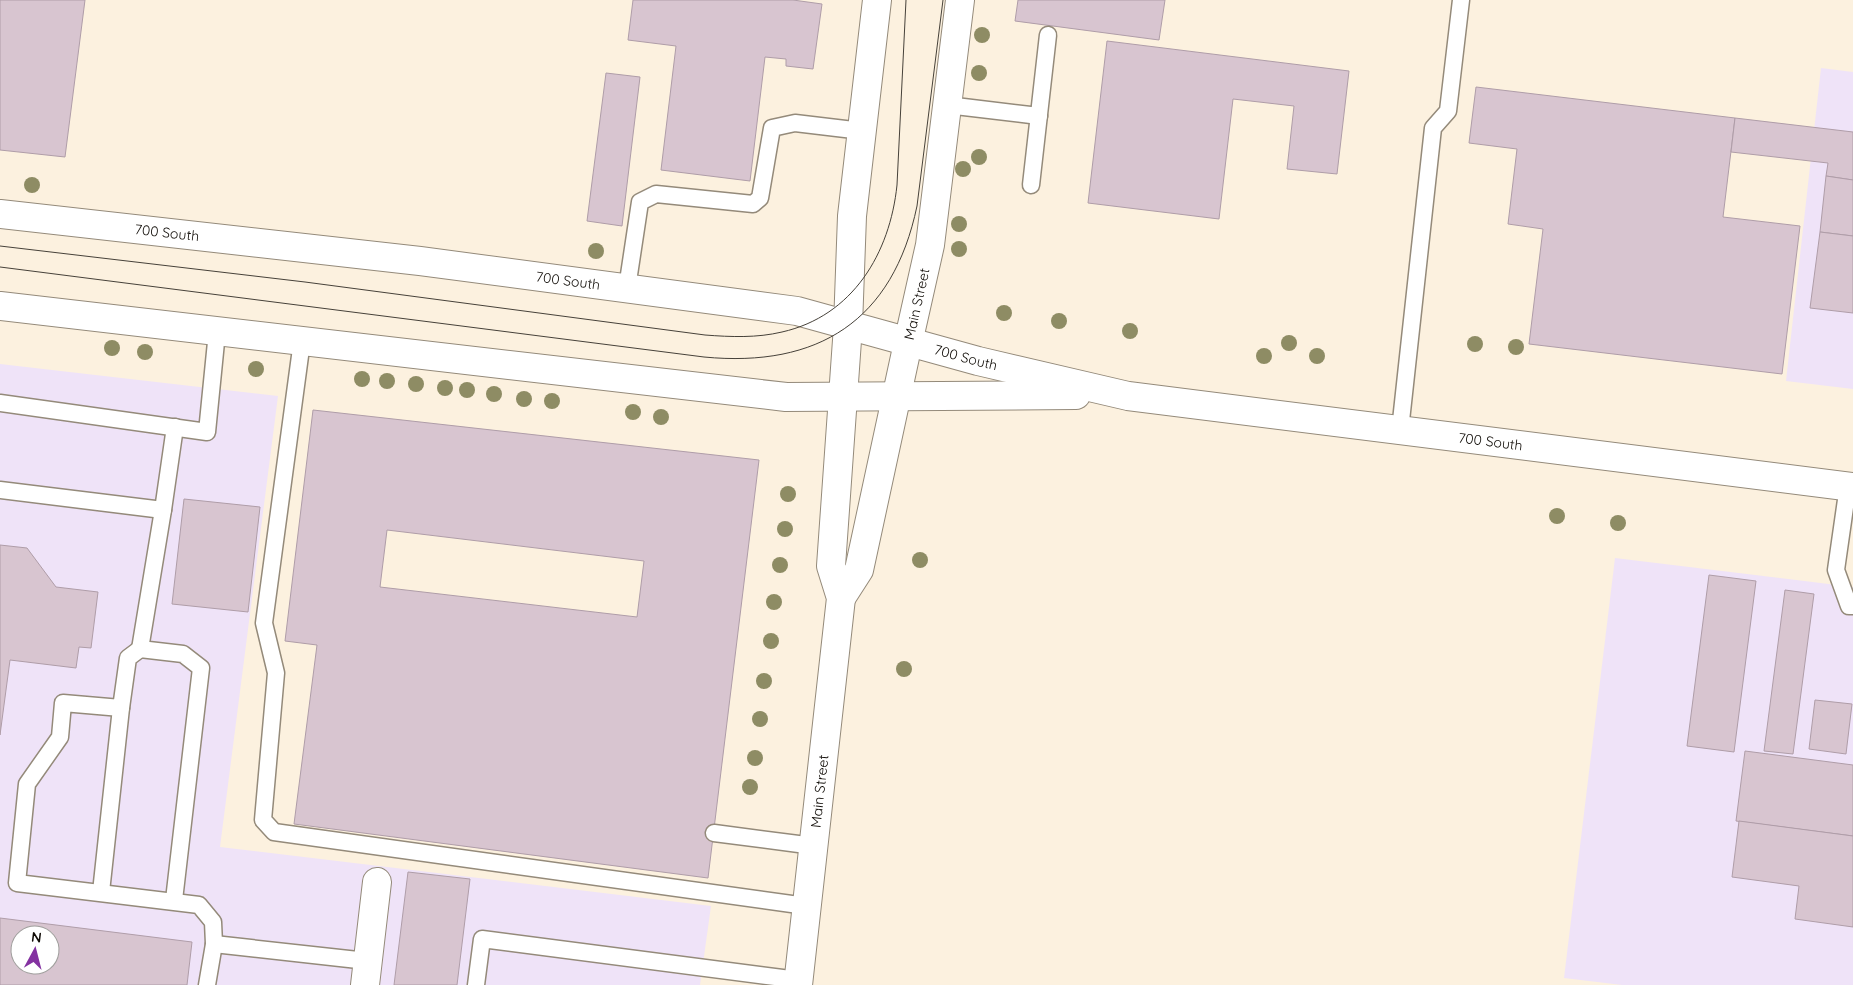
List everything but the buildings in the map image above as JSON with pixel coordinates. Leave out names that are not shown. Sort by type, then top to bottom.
[{"type":"street","name":"Main Street","points":[[798,982],[841,598],[831,566],[841,396],[848,326],[852,216],[877,0]]},
{"type":"street","name":"Main Street","points":[[841,598],[859,570],[930,245],[960,0]]},
{"type":"street","name":"700 South","points":[[0,214],[420,261],[797,311],[908,343],[1128,396],[1850,486]]},
{"type":"street","name":"700 South","points":[[0,306],[767,395],[1128,396]]},
{"type":"street","points":[[366,973],[377,882]]},
{"type":"lane","points":[[1400,430],[1433,128],[1448,111],[1461,0]]},
{"type":"lane","points":[[1031,185],[1048,35]]},
{"type":"lane","points":[[947,105],[1038,116]]},
{"type":"lane","points":[[628,288],[640,202],[656,194],[753,204],[760,198],[772,128],[796,123],[862,131]]},
{"type":"lane","points":[[0,403],[208,432],[217,332]]},
{"type":"lane","points":[[302,341],[264,623],[276,673],[263,820],[274,832],[806,906]]},
{"type":"lane","points":[[100,892],[128,658],[140,649],[164,510],[175,427]]},
{"type":"lane","points":[[1850,486],[1836,570],[1849,606],[1853,606]]},
{"type":"lane","points":[[0,490],[164,510]]},
{"type":"lane","points":[[140,649],[183,654],[201,668],[174,900]]},
{"type":"lane","points":[[121,708],[63,703],[60,737],[28,784],[17,883],[174,900],[199,905],[213,922],[214,944],[207,985]]},
{"type":"lane","points":[[714,834],[814,846]]},
{"type":"lane","points":[[476,985],[482,939],[798,982]]},
{"type":"lane","points":[[214,944],[366,973]]},
{"type":"shaded area","points":[[1821,68],[1853,72],[1853,389],[1786,381]]},
{"type":"shaded area","points":[[0,364],[278,396],[220,847],[711,906],[700,985],[0,985]]},
{"type":"shaded area","points":[[1615,558],[1853,587],[1853,985],[1622,985],[1564,978]]},
{"type":"tram line","points":[[0,246],[305,282],[705,335],[744,336],[782,332],[807,324],[829,312],[848,296],[864,278],[886,234],[893,210],[897,185],[906,0]]},
{"type":"tram line","points":[[0,267],[704,357],[745,358],[782,354],[815,344],[844,329],[869,307],[890,280],[906,246],[917,206],[943,0]]}]
